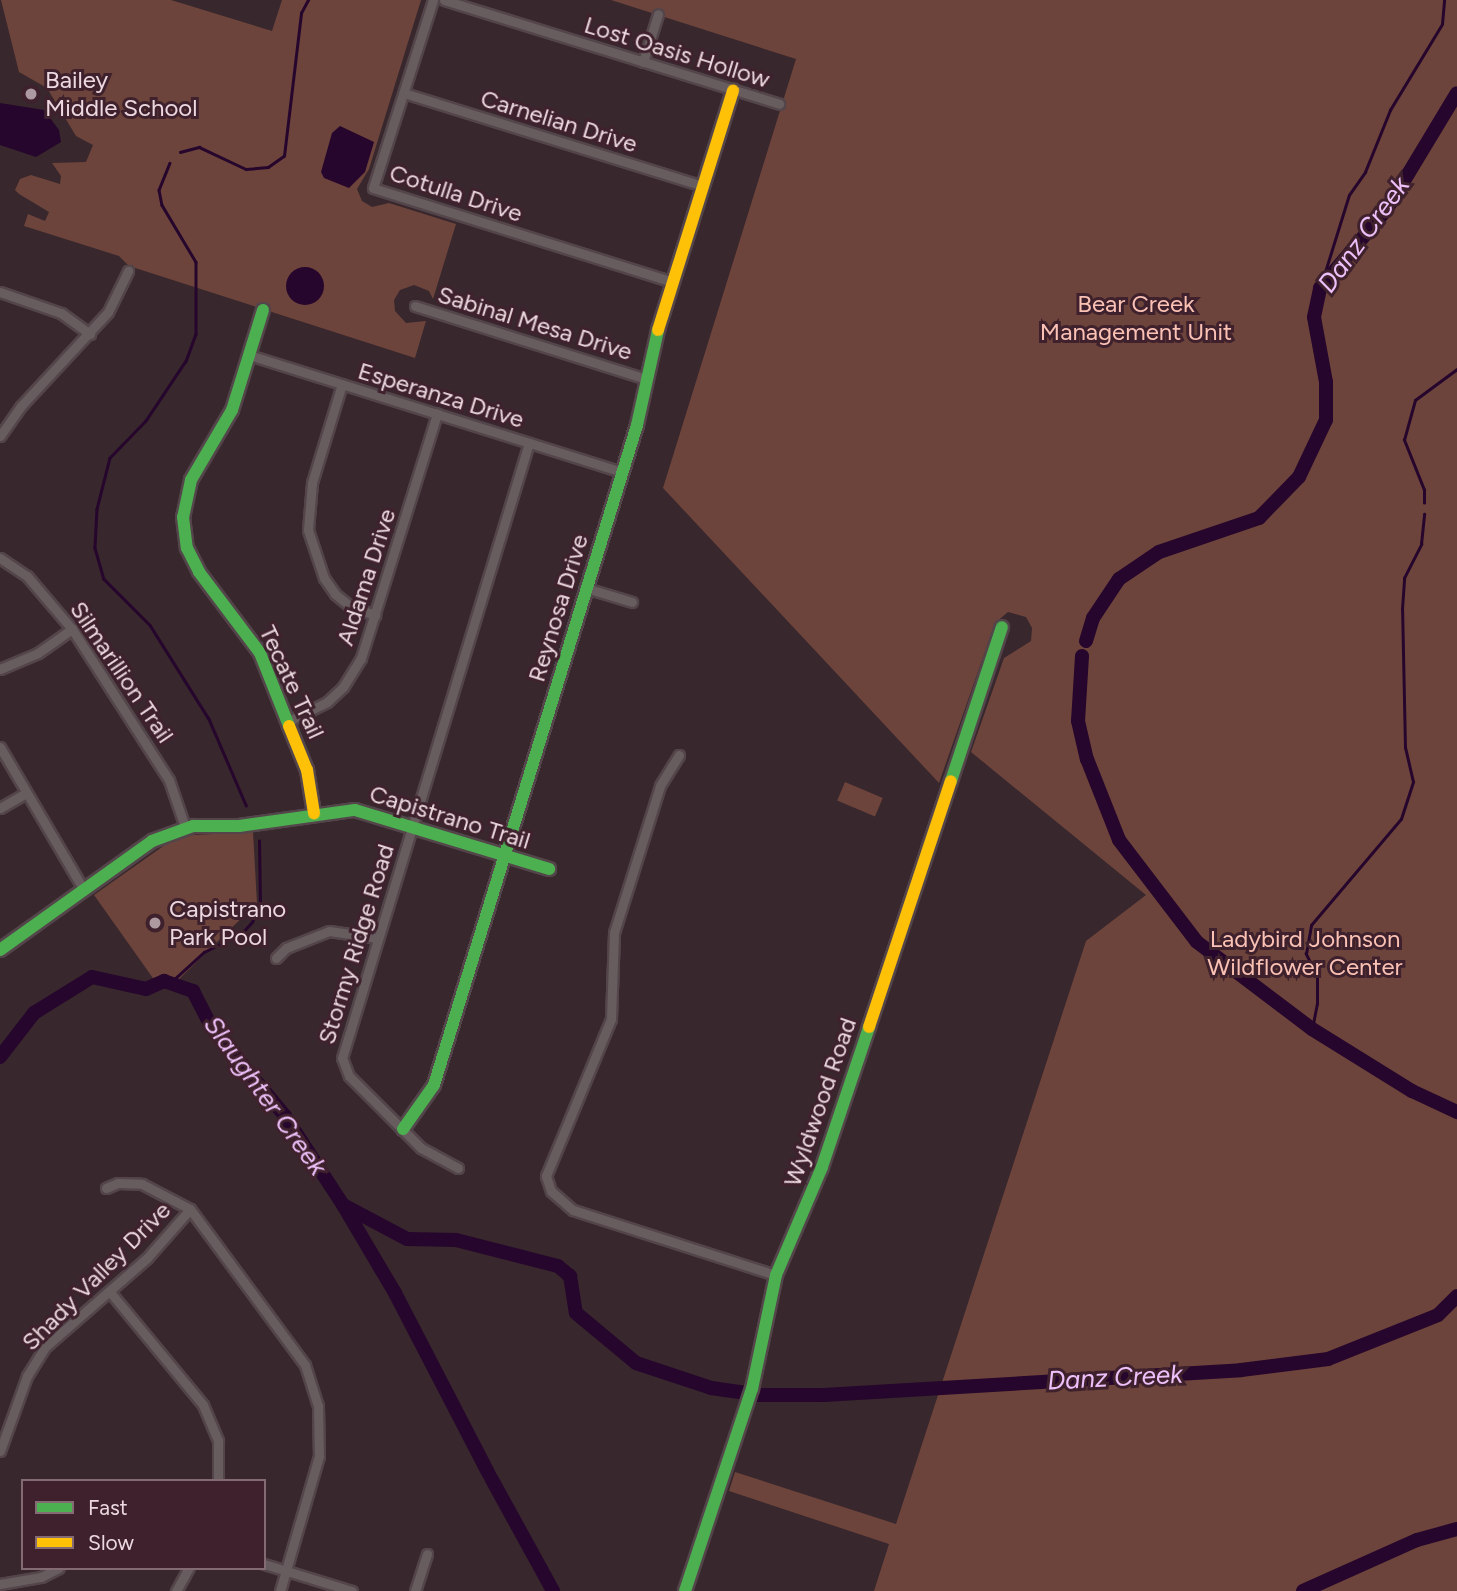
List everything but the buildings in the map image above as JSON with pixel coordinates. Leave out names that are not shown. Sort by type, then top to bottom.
[{"type":"street","name":"Cotulla Drive","points":[[433,0],[373,188],[673,282]]},
{"type":"street","name":"Lost Oasis Hollow","points":[[444,0],[779,104]]},
{"type":"street","points":[[643,62],[658,13]]},
{"type":"street","name":"Reynosa Drive","points":[[402,1129],[434,1085],[622,472],[638,418],[644,378],[733,90]]},
{"type":"street","name":"Carnelian Drive","points":[[404,93],[703,187]]},
{"type":"street","points":[[2,430],[108,312],[128,271]]},
{"type":"street","points":[[0,292],[61,313],[90,334]]},
{"type":"street","name":"Sabinal Mesa Drive","points":[[415,306],[644,378]]},
{"type":"street","name":"Tecate Trail","points":[[263,310],[232,410],[191,480],[183,517],[194,561],[260,653],[307,770],[314,813]]},
{"type":"street","name":"Esperanza Drive","points":[[249,355],[622,472]]},
{"type":"street","points":[[342,384],[312,483],[308,530],[324,578],[335,594],[350,606],[375,615]]},
{"type":"street","name":"Aldama Drive","points":[[289,721],[319,708],[343,687],[360,658],[437,414]]},
{"type":"street","name":"Stormy Ridge Road","points":[[458,1168],[429,1154],[349,1076],[342,1063],[377,938],[529,443]]},
{"type":"street","name":"Silmarillion Trail","points":[[0,558],[27,576],[72,629],[169,780],[185,827]]},
{"type":"street","points":[[586,588],[632,602]]},
{"type":"street","name":"Wyldwood Road","points":[[685,1591],[752,1389],[776,1275],[822,1167],[1002,627]]},
{"type":"street","points":[[0,669],[38,653],[72,629]]},
{"type":"street","points":[[0,747],[85,890]]},
{"type":"street","points":[[678,755],[660,786],[612,943],[611,1019],[552,1154],[546,1176],[551,1191],[573,1210],[776,1275]]},
{"type":"street","points":[[0,808],[26,793]]},
{"type":"street","name":"Capistrano Trail","points":[[0,950],[152,841],[185,827],[239,826],[314,813],[355,810],[548,869]]},
{"type":"street","points":[[276,958],[286,948],[330,931],[377,938]]},
{"type":"street","points":[[106,1188],[118,1183],[142,1184],[190,1209],[297,1350],[314,1392],[319,1456],[280,1591]]},
{"type":"street","name":"Shady Valley Drive","points":[[0,1451],[36,1360],[56,1336],[110,1292],[190,1209]]},
{"type":"street","points":[[110,1292],[207,1412],[218,1441],[218,1479]]},
{"type":"street","points":[[415,1591],[427,1554]]},
{"type":"street","points":[[266,1565],[352,1591]]},
{"type":"street","points":[[0,1584],[41,1577],[55,1570]]},
{"type":"street","points":[[176,1591],[188,1570]]},
{"type":"green space","points":[[1,0],[171,0],[272,31],[282,0],[421,0],[369,169],[357,189],[362,201],[372,207],[389,203],[456,224],[433,299],[429,291],[414,285],[400,290],[394,300],[395,311],[406,323],[426,321],[415,358],[129,266],[119,256],[24,226],[28,214],[45,221],[49,212],[15,190],[20,179],[31,175],[60,184],[61,176],[52,163],[86,162],[93,145],[76,136],[47,88],[19,72]]},
{"type":"green space","points":[[611,0],[1457,0],[1457,1591],[874,1591],[889,1544],[729,1491],[735,1472],[896,1524],[1086,941],[1146,895],[971,752],[1004,658],[1031,641],[1032,628],[1026,617],[1008,612],[995,623],[939,783],[663,488],[796,59]]},
{"type":"green space","points":[[845,782],[883,798],[875,816],[837,800]]},
{"type":"green space","points":[[253,832],[257,903],[175,983],[155,981],[94,895],[169,842],[193,835]]},
{"type":"shaded area","points":[[0,103],[44,110],[59,130],[61,142],[36,157],[0,145]]},
{"type":"shaded area","points":[[340,126],[374,142],[365,172],[349,188],[324,178],[321,172],[332,133]]},
{"type":"shaded area","points":[[305,267],[318,273],[324,286],[318,299],[305,305],[292,299],[286,286],[292,273]]},
{"type":"waterway","points":[[180,152],[199,147],[246,169],[268,167],[284,156],[301,13],[308,0]]},
{"type":"waterway","points":[[1320,288],[1349,195],[1365,172],[1390,110],[1442,24],[1444,0]]},
{"type":"waterway","name":"Danz Creek","points":[[1086,641],[1093,618],[1119,579],[1159,552],[1259,518],[1299,477],[1326,420],[1326,382],[1314,317],[1320,288],[1387,209],[1457,93]]},
{"type":"waterway","points":[[170,163],[159,190],[162,205],[196,262],[196,334],[186,361],[146,421],[110,458],[97,509],[95,548],[104,579],[150,625],[209,719],[246,805]]},
{"type":"waterway","points":[[1424,503],[1424,490],[1404,440],[1415,400],[1457,369]]},
{"type":"waterway","points":[[1312,1029],[1317,1004],[1317,976],[1306,954],[1311,925],[1401,819],[1413,782],[1405,748],[1402,609],[1404,578],[1421,544],[1424,514]]},
{"type":"waterway","name":"Danz Creek","points":[[1082,656],[1078,721],[1087,759],[1119,840],[1197,942],[1312,1029],[1412,1091],[1457,1112]]},
{"type":"waterway","points":[[170,983],[204,952],[242,933],[252,922],[260,904],[259,841]]},
{"type":"waterway","name":"Slaughter Creek","points":[[0,1057],[34,1013],[92,977],[146,989],[164,981],[193,991],[212,1028],[285,1116],[343,1205],[395,1293],[489,1474]]},
{"type":"waterway","name":"Danz Creek","points":[[343,1205],[407,1239],[456,1240],[558,1266],[570,1276],[576,1313],[636,1363],[711,1388],[745,1393]]},
{"type":"waterway","name":"Danz Creek","points":[[757,1395],[824,1395],[1241,1370],[1328,1359],[1438,1315],[1457,1296]]},
{"type":"waterway","name":"Slaughter Creek","points":[[491,1478],[553,1591]]},
{"type":"waterway","name":"Slaughter Creek","points":[[1303,1591],[1417,1540],[1457,1529]]},
{"type":"traffic: fast","points":[[263,310],[232,410],[191,480],[183,517],[187,548],[199,572],[260,653],[289,726]]},
{"type":"traffic: fast","points":[[403,1129],[434,1085],[637,425],[658,330]]},
{"type":"traffic: fast","points":[[951,781],[1002,627]]},
{"type":"traffic: fast","points":[[0,950],[152,841],[193,826],[239,826],[355,810],[549,869]]},
{"type":"traffic: fast","points":[[685,1591],[752,1389],[776,1275],[822,1167],[869,1027]]},
{"type":"traffic: slow","points":[[658,330],[733,90]]},
{"type":"traffic: slow","points":[[289,726],[307,770],[314,813]]},
{"type":"traffic: slow","points":[[869,1027],[951,781]]},
{"type":"place","name":"Bailey Middle School","points":[[31,94]]},
{"type":"place","name":"Capistrano Park Pool","points":[[155,923]]},
{"type":"park label","name":"Bear Creek Management Unit","points":[[1136,318]]},
{"type":"park label","name":"Ladybird Johnson Wildflower Center","points":[[1305,953]]}]
